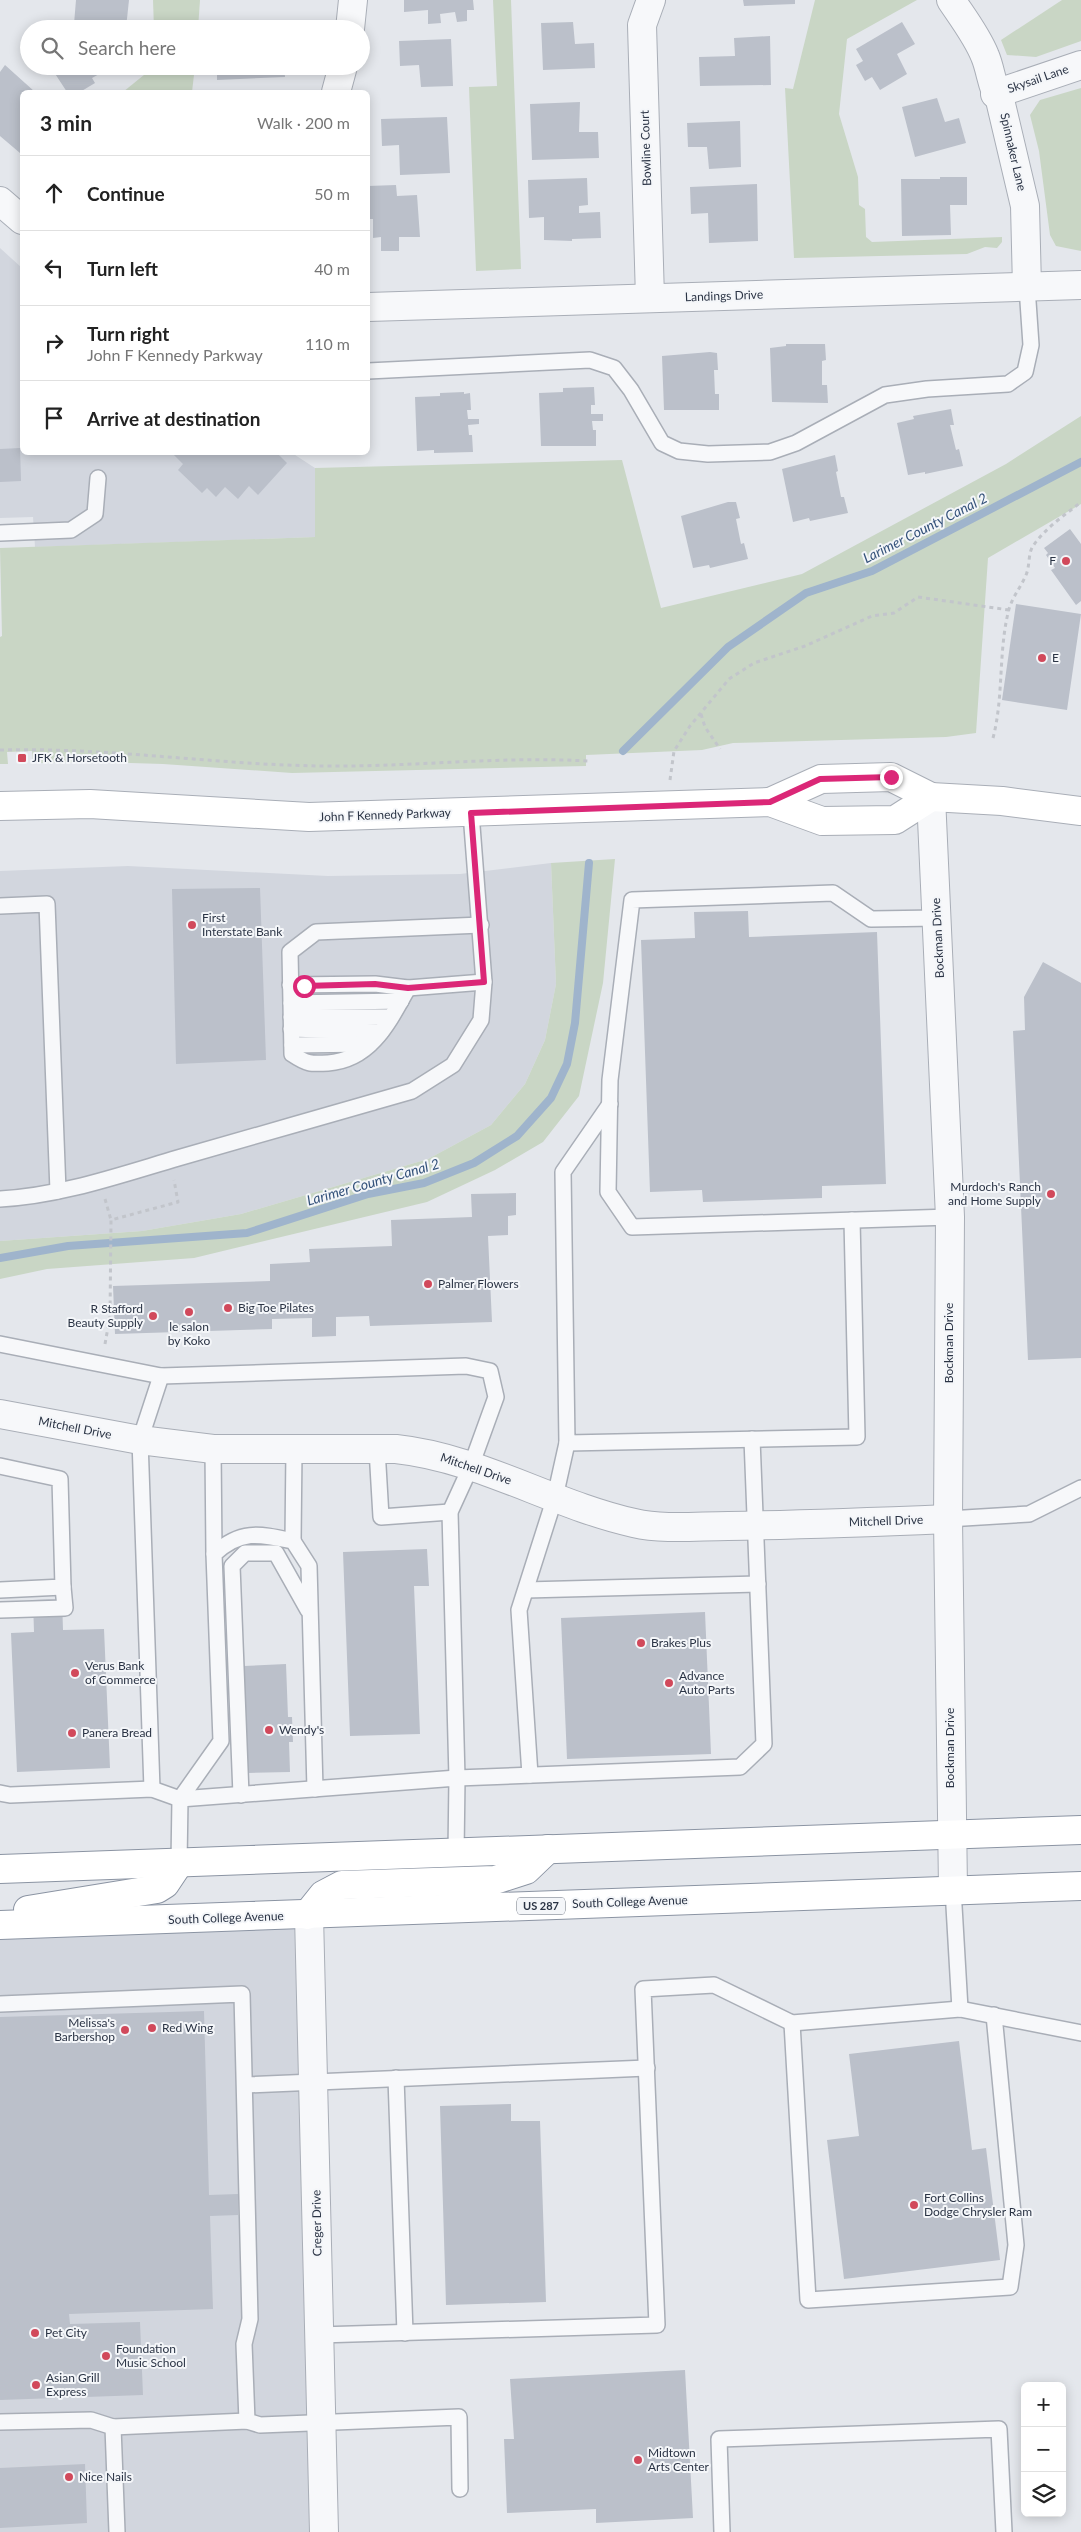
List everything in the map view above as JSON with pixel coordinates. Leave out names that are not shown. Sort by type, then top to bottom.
[{"type":"main road","name":"John F Kennedy Parkway","points":[[770,802],[820,779],[891,777],[931,797],[1002,801],[1081,811]]},
{"type":"main road","name":"John F Kennedy Parkway","points":[[0,806],[90,804],[308,817],[770,802],[822,821],[894,820],[931,797]]},
{"type":"main road","points":[[0,1869],[1081,1830]]},
{"type":"main road","points":[[308,1915],[323,1895],[342,1885],[495,1880],[526,1870],[548,1849]]},
{"type":"main road","points":[[0,1919],[43,1907],[157,1889],[165,1884],[179,1863]]},
{"type":"main road","name":"South College Avenue","points":[[0,1925],[308,1915],[953,1889],[1081,1886]]},
{"type":"street","points":[[351,20],[353,0]]},
{"type":"street","name":"Bowline Court","points":[[650,298],[642,25],[651,0]]},
{"type":"street","name":"Spinnaker Lane","points":[[951,0],[985,56],[995,85],[995,94],[1000,100],[1010,137],[1025,206],[1027,287]]},
{"type":"street","name":"Skysail Lane","points":[[995,94],[1081,65]]},
{"type":"street","points":[[337,90],[341,75]]},
{"type":"street","points":[[0,201],[20,218]]},
{"type":"street","name":"Landings Drive","points":[[370,307],[1081,285]]},
{"type":"street","name":"Bockman Drive","points":[[931,797],[938,918],[950,1217],[948,1519],[953,1889]]},
{"type":"street","name":"Mitchell Drive","points":[[0,1414],[140,1440],[213,1449],[377,1449],[426,1452],[636,1524],[756,1526],[948,1519]]},
{"type":"street","name":"Creger Drive","points":[[308,1915],[314,2083],[324,2532]]},
{"type":"lane","points":[[370,371],[590,360],[614,368],[631,390],[662,443],[679,450],[708,454],[770,452],[796,443],[885,395],[927,389],[1008,384],[1025,372],[1031,345],[1027,287]]},
{"type":"lane","points":[[0,533],[71,530],[96,514],[98,478]]},
{"type":"lane","points":[[0,1199],[24,1198],[58,1190],[412,1091],[453,1065],[481,1020],[484,982],[471,813]]},
{"type":"lane","points":[[938,918],[870,918],[833,893],[632,900],[610,1080],[608,1192],[632,1227],[950,1217]]},
{"type":"lane","points":[[0,906],[47,904],[58,1190]]},
{"type":"lane","points":[[404,994],[392,1017],[381,1032],[359,1055],[336,1062],[308,1064],[292,1054],[290,952],[316,932],[481,925]]},
{"type":"lane","points":[[291,1017],[404,994],[484,982]]},
{"type":"lane","points":[[290,986],[375,984],[404,994]]},
{"type":"lane","points":[[291,1017],[392,1017]]},
{"type":"lane","points":[[291,1017],[381,1032]]},
{"type":"lane","points":[[530,1775],[519,1610],[555,1497],[567,1443],[564,1172],[610,1104]]},
{"type":"lane","points":[[567,1443],[857,1437],[852,1220]]},
{"type":"lane","points":[[0,1344],[161,1376],[466,1366],[490,1371],[496,1397],[471,1466],[450,1512],[457,1778],[456,1853]]},
{"type":"lane","points":[[152,1789],[140,1440],[161,1376]]},
{"type":"lane","points":[[0,1793],[10,1795],[152,1789],[180,1799],[457,1778],[740,1766],[764,1744],[752,1439]]},
{"type":"lane","points":[[179,1863],[180,1799],[221,1741],[214,1554],[213,1449]]},
{"type":"lane","points":[[377,1449],[381,1517],[450,1512]]},
{"type":"lane","points":[[294,1450],[293,1541],[308,1566],[315,1789]]},
{"type":"lane","points":[[0,1466],[60,1479],[64,1608],[0,1610]]},
{"type":"lane","points":[[948,1519],[1029,1514],[1081,1488]]},
{"type":"lane","points":[[214,1554],[227,1542],[258,1533],[293,1541]]},
{"type":"lane","points":[[241,1795],[232,1566],[245,1553],[276,1553],[310,1614]]},
{"type":"lane","points":[[526,1590],[758,1584]]},
{"type":"lane","points":[[0,1590],[63,1587]]},
{"type":"lane","points":[[953,1889],[960,2009]]},
{"type":"lane","points":[[319,2335],[657,2325],[644,1989],[714,1985],[792,2023],[960,2009],[1081,2033]]},
{"type":"lane","points":[[0,2004],[242,1994],[250,2320],[244,2344],[247,2421]]},
{"type":"lane","points":[[792,2023],[808,2300],[1010,2288],[1016,2246],[994,2016]]},
{"type":"lane","points":[[245,2085],[647,2068]]},
{"type":"lane","points":[[396,2078],[405,2333]]},
{"type":"lane","points":[[0,2422],[91,2420],[113,2427],[247,2421],[260,2425],[459,2418],[460,2488]]},
{"type":"lane","points":[[113,2427],[117,2532]]},
{"type":"lane","points":[[722,2532],[719,2439],[999,2430],[1004,2532]]},
{"type":"path","points":[[993,738],[1000,712],[999,672],[1009,610],[1016,590],[1027,574],[1032,547],[1055,523],[1081,502]]},
{"type":"path","points":[[667,805],[674,751],[729,679],[754,663],[804,646],[872,616],[894,613],[918,597],[984,608],[1009,610]]},
{"type":"path","points":[[701,714],[705,727],[720,749]]},
{"type":"path","points":[[0,750],[112,752],[222,762],[324,766],[509,759],[588,761]]},
{"type":"path","points":[[100,1364],[110,1316],[111,1220],[178,1202],[170,1160]]},
{"type":"shaded area","points":[[0,248],[20,266],[20,455],[295,455],[315,468],[316,537],[35,547],[33,517],[0,518]]},
{"type":"shaded area","points":[[551,863],[556,984],[545,1040],[525,1084],[491,1125],[428,1159],[241,1214],[142,1231],[0,1241],[0,871],[128,866],[328,876],[460,874]]},
{"type":"shaded area","points":[[309,1915],[325,2532],[0,2532],[0,1925]]},
{"type":"green space","points":[[153,0],[200,0],[199,20],[154,20]]},
{"type":"green space","points":[[493,0],[511,0],[521,269],[476,271],[469,87],[497,86]]},
{"type":"green space","points":[[815,0],[917,0],[847,39],[839,114],[858,177],[859,205],[865,209],[866,237],[872,242],[1002,237],[1002,242],[997,248],[985,247],[967,254],[794,258],[785,88],[793,89]]},
{"type":"green space","points":[[1062,0],[1081,0],[1081,41],[1036,57],[1007,55],[1001,40]]},
{"type":"green space","points":[[144,75],[194,75],[192,90],[125,90]]},
{"type":"green space","points":[[1081,88],[1081,251],[1056,246],[1050,235],[1039,151],[1030,115],[1040,100]]},
{"type":"green space","points":[[1081,416],[1081,504],[988,558],[976,733],[946,737],[733,743],[702,750],[586,755],[586,766],[292,773],[163,764],[33,763],[32,751],[7,752],[8,764],[0,764],[0,637],[2,636],[0,548],[315,537],[315,468],[622,460],[661,608],[802,574],[1006,464]]},
{"type":"green space","points":[[615,859],[603,983],[579,1096],[543,1142],[495,1170],[427,1202],[194,1258],[47,1269],[0,1279],[0,1241],[142,1231],[241,1214],[428,1159],[491,1125],[525,1084],[545,1040],[556,984],[551,863]]},
{"type":"building","points":[[76,0],[129,0],[127,20],[74,20]]},
{"type":"building","points":[[404,0],[473,0],[474,10],[467,10],[467,21],[457,22],[455,12],[440,14],[441,23],[428,24],[428,10],[404,12]]},
{"type":"building","points":[[743,0],[795,0],[795,4],[744,6]]},
{"type":"building","points":[[573,22],[575,44],[594,43],[595,68],[543,70],[541,23]]},
{"type":"building","points":[[902,22],[915,44],[897,54],[907,74],[880,90],[872,77],[865,81],[856,65],[863,61],[856,49]]},
{"type":"building","points":[[770,36],[771,85],[700,86],[699,57],[735,56],[734,38]]},
{"type":"building","points":[[451,39],[453,86],[421,87],[419,65],[400,66],[399,41]]},
{"type":"building","points":[[5,65],[33,90],[20,90],[20,153],[0,136],[0,72]]},
{"type":"building","points":[[56,75],[97,75],[92,78],[95,83],[83,90],[66,90]]},
{"type":"building","points":[[217,75],[285,75],[285,77],[217,80]]},
{"type":"building","points":[[937,98],[945,122],[959,118],[966,143],[915,157],[902,107]]},
{"type":"building","points":[[580,102],[579,132],[598,132],[599,158],[532,160],[530,104]]},
{"type":"building","points":[[447,117],[450,173],[400,175],[399,145],[382,146],[381,119]]},
{"type":"building","points":[[740,121],[741,167],[709,169],[707,147],[688,147],[687,123]]},
{"type":"building","points":[[940,177],[967,177],[967,205],[950,205],[951,235],[902,236],[901,179],[940,179]]},
{"type":"building","points":[[587,178],[588,205],[579,206],[579,213],[600,212],[601,238],[572,239],[572,241],[544,240],[544,217],[529,218],[528,180]]},
{"type":"building","points":[[757,184],[758,241],[709,243],[708,213],[691,214],[690,187]]},
{"type":"building","points":[[396,185],[397,196],[417,195],[420,237],[399,237],[399,251],[381,251],[381,237],[373,238],[373,219],[370,219],[370,186]]},
{"type":"building","points":[[786,344],[825,344],[826,360],[822,361],[822,385],[827,385],[828,403],[772,402],[770,348],[786,346]]},
{"type":"building","points":[[717,353],[718,370],[714,370],[715,394],[719,394],[719,410],[664,410],[662,356]]},
{"type":"building","points":[[594,387],[595,405],[591,405],[591,414],[603,414],[603,421],[592,421],[593,430],[596,430],[596,446],[541,446],[539,393],[563,392],[563,388]]},
{"type":"building","points":[[464,392],[464,394],[470,393],[471,410],[467,410],[468,419],[479,419],[479,424],[468,425],[469,435],[472,435],[473,452],[434,453],[434,450],[417,451],[415,397],[440,396],[440,393]]},
{"type":"building","points":[[951,409],[954,425],[950,425],[956,450],[959,449],[963,466],[925,474],[925,472],[908,475],[897,423],[914,419],[913,416]]},
{"type":"building","points":[[20,448],[21,481],[0,482],[0,449]]},
{"type":"building","points":[[174,455],[279,455],[287,463],[258,495],[249,486],[238,499],[225,487],[216,497],[207,488],[202,493],[178,470],[183,464]]},
{"type":"building","points":[[835,455],[841,497],[844,497],[848,513],[810,521],[809,518],[793,522],[782,469]]},
{"type":"building","points":[[728,502],[736,502],[740,518],[736,519],[741,544],[744,543],[748,559],[710,568],[709,565],[693,568],[681,516]]},
{"type":"building","name":"F","points":[[1070,529],[1081,544],[1081,601],[1076,605],[1051,570],[1055,568],[1046,555],[1048,553],[1044,548]]},
{"type":"building","name":"E","points":[[1016,604],[1081,614],[1067,710],[1002,700]]},
{"type":"building","points":[[260,888],[266,1060],[176,1064],[172,889]]},
{"type":"building","points":[[748,911],[749,937],[877,932],[886,1184],[822,1186],[822,1198],[703,1202],[702,1190],[650,1192],[641,940],[695,938],[694,912]]},
{"type":"building","name":"Murdoch's Ranch and Home Supply","points":[[1043,962],[1081,983],[1081,1358],[1028,1360],[1013,1031],[1025,1030],[1024,997]]},
{"type":"building","points":[[516,1193],[516,1215],[508,1216],[508,1235],[488,1236],[492,1322],[370,1326],[369,1316],[336,1317],[336,1336],[312,1337],[312,1318],[272,1319],[272,1329],[115,1334],[113,1286],[270,1281],[270,1264],[310,1262],[309,1249],[392,1246],[391,1220],[472,1217],[471,1194]]},
{"type":"building","points":[[427,1549],[429,1586],[414,1586],[420,1734],[350,1736],[343,1552]]},
{"type":"building","points":[[62,1599],[63,1630],[104,1629],[110,1768],[17,1772],[11,1633],[34,1632],[33,1600]]},
{"type":"building","points":[[705,1612],[711,1754],[567,1759],[561,1618]]},
{"type":"building","name":"Wendy's","points":[[286,1664],[288,1717],[292,1717],[293,1742],[289,1742],[290,1772],[248,1773],[244,1666]]},
{"type":"building","points":[[204,2011],[209,2195],[238,2194],[238,2215],[210,2216],[213,2309],[69,2314],[70,2324],[140,2322],[143,2395],[0,2400],[0,2017]]},
{"type":"building","name":"Fort Collins Dodge Chrysler Ram","points":[[959,2041],[972,2150],[986,2148],[1000,2260],[844,2279],[827,2140],[859,2136],[849,2054]]},
{"type":"building","points":[[511,2104],[511,2121],[540,2121],[546,2302],[446,2305],[440,2106]]},
{"type":"building","points":[[685,2370],[693,2518],[596,2523],[596,2509],[507,2513],[504,2439],[514,2439],[510,2379]]},
{"type":"building","points":[[85,2464],[87,2523],[0,2528],[0,2468]]},
{"type":"waterway","name":"Larimer County Canal 2","points":[[623,751],[728,647],[806,593],[872,571],[1081,462]]},
{"type":"waterway","name":"Larimer County Canal 2","points":[[0,1258],[68,1246],[247,1233],[368,1194],[424,1183],[474,1163],[517,1136],[551,1098],[567,1064],[575,1023],[589,863]]},
{"type":"place","name":"F","points":[[1066,561]]},
{"type":"place","name":"E","points":[[1042,658]]},
{"type":"place","name":"JFK & Horsetooth","points":[[22,758]]},
{"type":"place","name":"First Interstate Bank","points":[[192,925]]},
{"type":"place","name":"Murdoch's Ranch and Home Supply","points":[[1051,1194]]},
{"type":"place","name":"Palmer Flowers","points":[[428,1284]]},
{"type":"place","name":"Big Toe Pilates","points":[[228,1308]]},
{"type":"place","name":"le salon by Koko","points":[[189,1312]]},
{"type":"place","name":"R Stafford Beauty Supply","points":[[153,1316]]},
{"type":"place","name":"Brakes Plus","points":[[641,1643]]},
{"type":"place","name":"Verus Bank of Commerce","points":[[75,1673]]},
{"type":"place","name":"Advance Auto Parts","points":[[669,1683]]},
{"type":"place","name":"Wendy's","points":[[269,1730]]},
{"type":"place","name":"Panera Bread","points":[[72,1733]]},
{"type":"place","name":"Red Wing","points":[[152,2028]]},
{"type":"place","name":"Melissa's Barbershop","points":[[125,2030]]},
{"type":"place","name":"Fort Collins Dodge Chrysler Ram","points":[[914,2205]]},
{"type":"place","name":"Pet City","points":[[35,2333]]},
{"type":"place","name":"Foundation Music School","points":[[106,2356]]},
{"type":"place","name":"Asian Grill Express","points":[[36,2385]]},
{"type":"place","name":"Midtown Arts Center","points":[[638,2460]]},
{"type":"place","name":"Nice Nails","points":[[69,2477]]},
{"type":"route","points":[[304,986],[375,984],[408,988],[484,982],[471,813],[770,802],[820,779],[891,777]]}]
